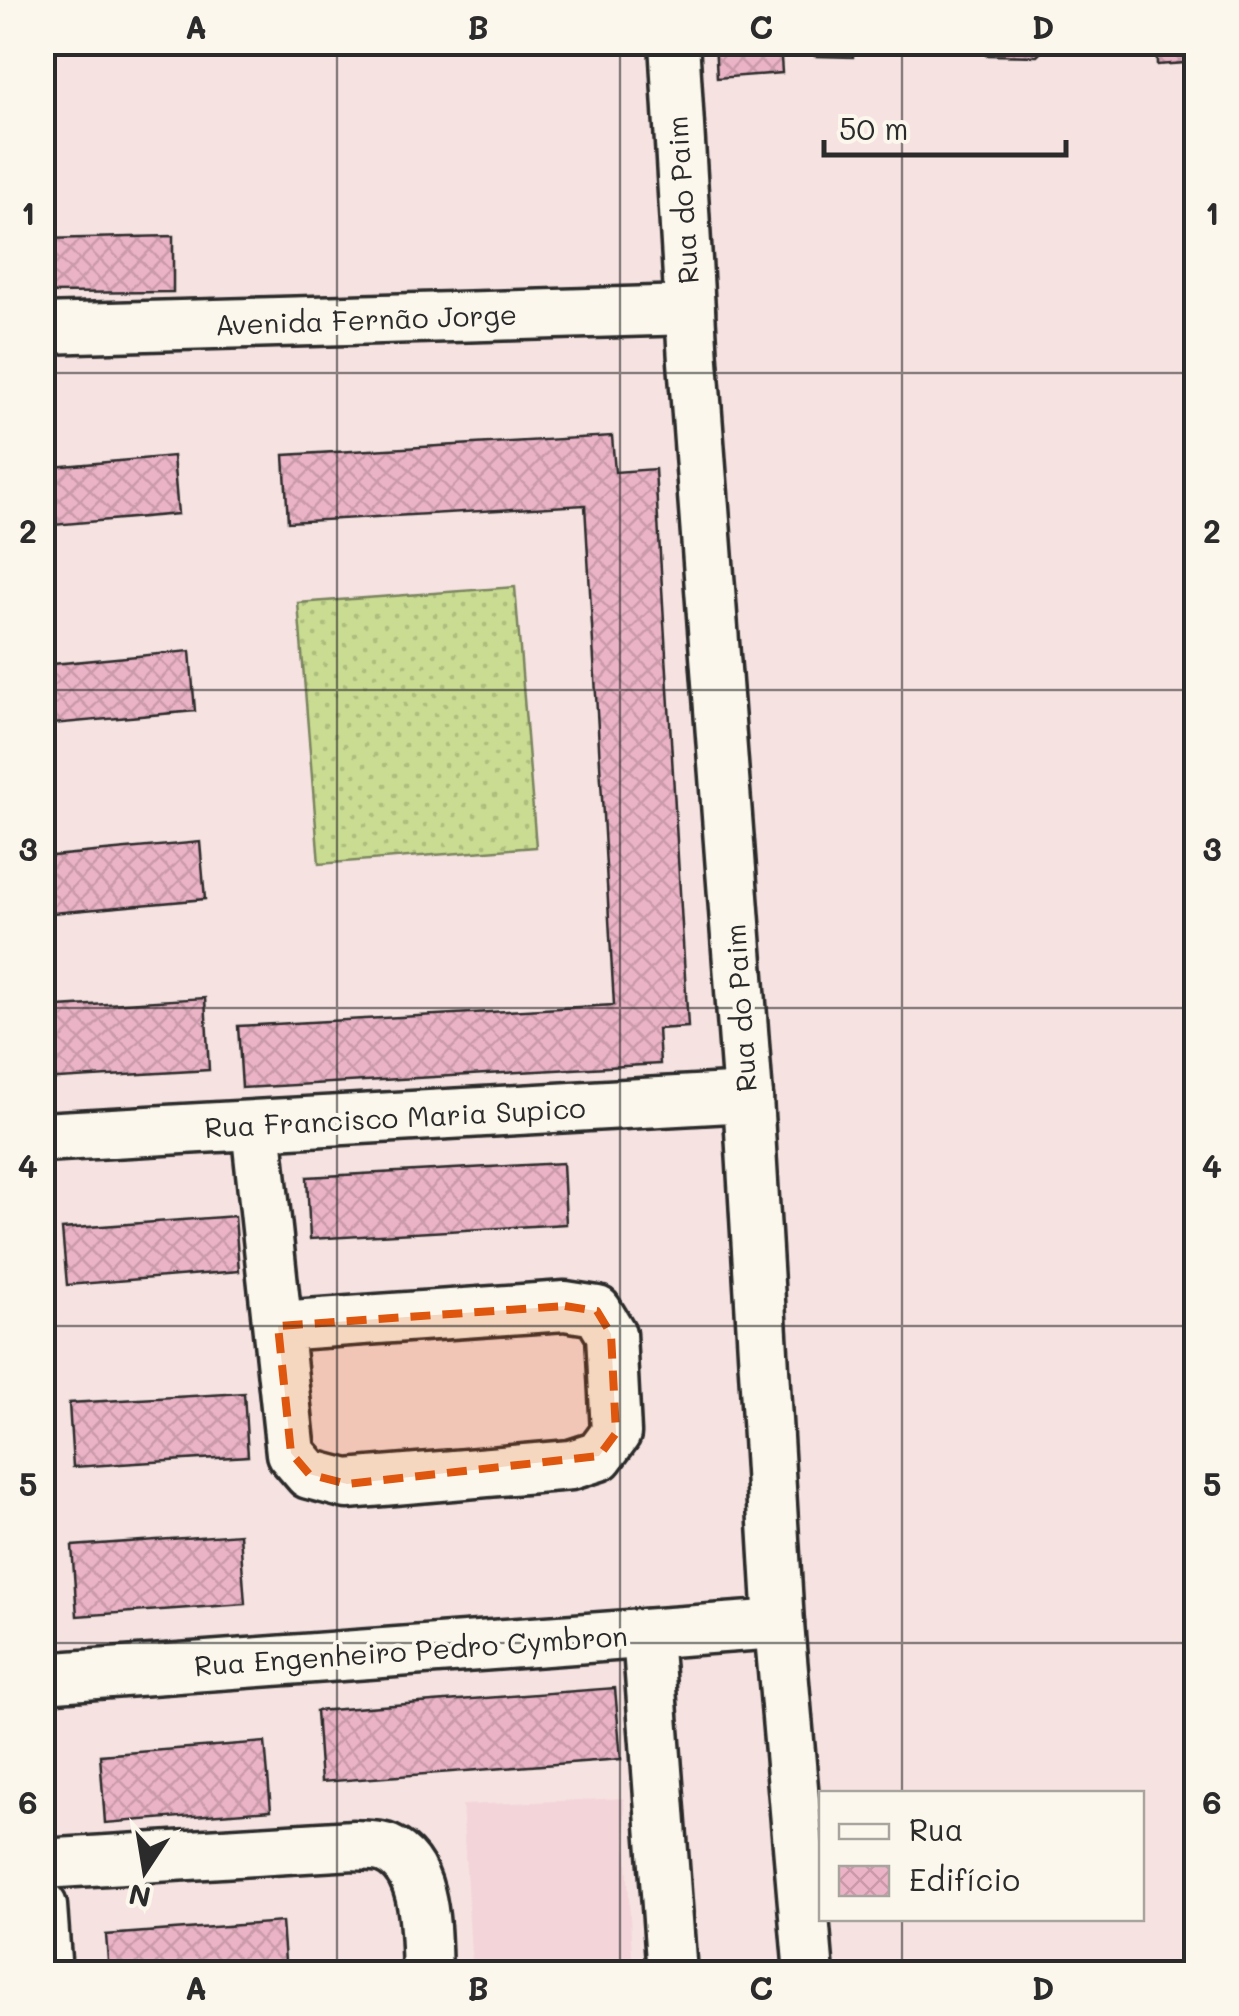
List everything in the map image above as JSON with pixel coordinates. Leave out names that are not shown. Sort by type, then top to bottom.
[{"type":"street","name":"Rua do Paim","points":[[674,42],[748,1097],[779,1624],[809,1974]]},
{"type":"street","name":"Avenida Fernão Jorge","points":[[42,329],[690,310]]},
{"type":"street","name":"Rua Francisco Maria Supico","points":[[42,1137],[748,1097]]},
{"type":"street","points":[[256,1126],[291,1453],[309,1474],[347,1484],[571,1464],[600,1456],[616,1432],[610,1334],[597,1311],[565,1306],[278,1326]]},
{"type":"street","name":"Rua Engenheiro Pedro Cymbron","points":[[42,1678],[779,1624]]},
{"type":"street","points":[[646,1634],[672,1974]]},
{"type":"street","points":[[42,1864],[354,1845],[386,1848],[410,1866],[419,1888],[428,1974]]},
{"type":"street","points":[[42,1906],[47,1974]]},
{"type":"highlighted area","points":[[565,1306],[597,1311],[611,1334],[616,1433],[599,1456],[347,1484],[309,1474],[291,1453],[278,1326]]},
{"type":"shaded area","points":[[624,1798],[633,1973],[472,1973],[462,1805]]},
{"type":"green space","points":[[515,587],[536,847],[319,864],[298,603]]},
{"type":"building","points":[[715,42],[780,42],[782,73],[717,78]]},
{"type":"building","points":[[815,42],[854,42],[853,57],[815,56]]},
{"type":"building","points":[[982,42],[982,46],[943,45]]},
{"type":"building","points":[[982,42],[1052,42],[1037,56],[986,55]]},
{"type":"building","points":[[1156,42],[1184,42],[1185,63],[1157,65]]},
{"type":"building","points":[[173,236],[173,292],[42,293],[42,239]]},
{"type":"building","points":[[612,436],[615,472],[655,469],[688,1027],[658,1029],[660,1064],[242,1088],[238,1026],[614,1005],[585,505],[288,522],[284,455]]},
{"type":"building","points":[[173,456],[178,514],[42,526],[42,468]]},
{"type":"building","points":[[190,651],[195,711],[42,725],[42,665]]},
{"type":"building","points":[[200,842],[205,899],[42,914],[42,857]]},
{"type":"building","points":[[205,998],[209,1070],[42,1080],[42,1008]]},
{"type":"building","points":[[563,1163],[566,1224],[310,1239],[307,1177]]},
{"type":"building","points":[[235,1216],[239,1271],[67,1285],[62,1229]]},
{"type":"building","points":[[244,1393],[248,1456],[73,1467],[69,1403]]},
{"type":"building","points":[[240,1534],[245,1604],[77,1616],[72,1546]]},
{"type":"building","points":[[615,1688],[621,1759],[321,1782],[316,1711]]},
{"type":"building","points":[[265,1742],[271,1810],[105,1823],[100,1755]]},
{"type":"building","points":[[282,1922],[286,1974],[109,1974],[106,1935]]}]
